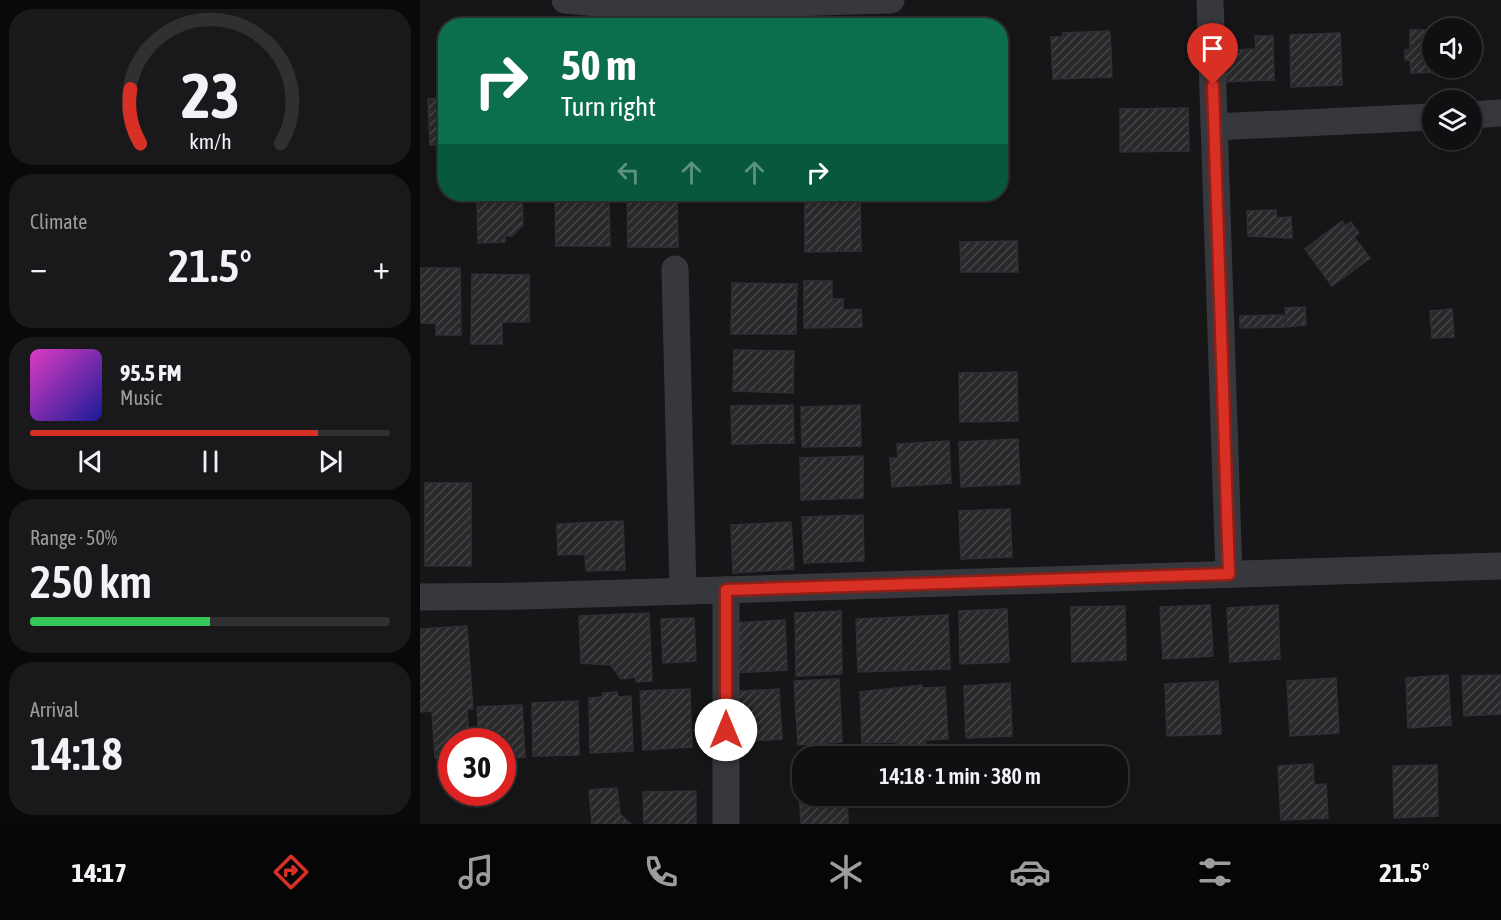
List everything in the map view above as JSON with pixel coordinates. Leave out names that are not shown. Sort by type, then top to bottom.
[{"type":"street","points":[[565,0],[594,3],[722,4],[891,0]]},
{"type":"street","points":[[1210,0],[1229,574]]},
{"type":"street","points":[[1482,114],[1501,113]]},
{"type":"street","points":[[1214,127],[1422,117]]},
{"type":"street","points":[[675,270],[684,591]]},
{"type":"street","points":[[420,597],[1501,566]]},
{"type":"street","points":[[726,590],[726,824]]},
{"type":"building","points":[[1410,30],[1422,30],[1422,73],[1411,73],[1410,60],[1405,60],[1405,50],[1410,49]]},
{"type":"building","points":[[1110,31],[1112,77],[1053,79],[1051,37],[1063,37],[1063,33]]},
{"type":"building","points":[[1340,33],[1342,85],[1291,87],[1290,35]]},
{"type":"building","points":[[1255,36],[1273,36],[1274,80],[1223,82],[1223,50],[1256,49]]},
{"type":"building","points":[[438,98],[438,145],[430,145],[428,99]]},
{"type":"building","points":[[1188,108],[1189,151],[1120,152],[1120,109]]},
{"type":"building","points":[[477,201],[522,201],[523,225],[512,236],[505,236],[505,242],[478,243]]},
{"type":"building","points":[[555,201],[609,201],[610,246],[556,246]]},
{"type":"building","points":[[627,201],[677,201],[678,247],[628,247]]},
{"type":"building","points":[[805,201],[860,201],[861,251],[805,252]]},
{"type":"building","points":[[1276,210],[1277,218],[1291,217],[1292,238],[1248,236],[1247,211]]},
{"type":"building","points":[[1342,221],[1345,226],[1351,222],[1359,233],[1354,237],[1370,258],[1332,286],[1305,249]]},
{"type":"building","points":[[1017,241],[1018,272],[961,272],[960,242]]},
{"type":"building","points":[[420,268],[460,268],[461,335],[436,335],[436,323],[420,323]]},
{"type":"building","points":[[472,274],[529,275],[529,322],[502,322],[502,344],[471,344]]},
{"type":"building","points":[[804,281],[832,281],[832,299],[843,299],[843,310],[861,309],[862,327],[804,328]]},
{"type":"building","points":[[732,283],[797,284],[796,334],[731,334]]},
{"type":"building","points":[[1305,307],[1306,325],[1287,327],[1285,308]]},
{"type":"building","points":[[1452,309],[1454,337],[1432,338],[1430,311]]},
{"type":"building","points":[[1284,315],[1285,327],[1240,328],[1240,316]]},
{"type":"building","points":[[734,350],[794,351],[793,393],[733,391]]},
{"type":"building","points":[[1017,372],[1018,421],[960,422],[959,373]]},
{"type":"building","points":[[793,405],[794,443],[732,444],[731,406]]},
{"type":"building","points":[[860,405],[861,446],[802,447],[801,407]]},
{"type":"building","points":[[1018,439],[1020,484],[961,487],[959,442]]},
{"type":"building","points":[[949,441],[951,483],[892,487],[890,458],[898,458],[897,444]]},
{"type":"building","points":[[863,456],[863,498],[801,500],[800,458]]},
{"type":"building","points":[[425,483],[471,483],[471,566],[425,566]]},
{"type":"building","points":[[1010,509],[1012,557],[961,559],[959,511]]},
{"type":"building","points":[[863,515],[864,561],[804,563],[802,517]]},
{"type":"building","points":[[623,521],[625,570],[586,571],[585,554],[558,555],[557,524]]},
{"type":"building","points":[[791,522],[794,569],[733,573],[731,525]]},
{"type":"building","points":[[1210,605],[1213,656],[1163,659],[1160,607]]},
{"type":"building","points":[[1278,605],[1280,659],[1230,662],[1227,608]]},
{"type":"building","points":[[1125,606],[1126,660],[1072,662],[1071,607]]},
{"type":"building","points":[[1007,609],[1009,662],[960,664],[959,611]]},
{"type":"building","points":[[841,611],[842,674],[796,676],[795,613]]},
{"type":"building","points":[[649,613],[652,681],[636,682],[636,677],[621,679],[611,665],[581,663],[579,616]]},
{"type":"building","points":[[948,615],[950,669],[858,672],[856,619]]},
{"type":"building","points":[[694,618],[696,661],[663,663],[661,619]]},
{"type":"building","points":[[785,620],[787,670],[733,673],[731,623]]},
{"type":"building","points":[[467,626],[473,709],[467,709],[468,728],[438,728],[438,758],[435,758],[432,711],[420,712],[420,629]]},
{"type":"building","points":[[1448,675],[1451,725],[1408,728],[1406,678]]},
{"type":"building","points":[[1501,675],[1501,714],[1464,716],[1462,676]]},
{"type":"building","points":[[1336,678],[1339,733],[1290,736],[1287,681]]},
{"type":"building","points":[[839,679],[842,742],[798,745],[794,681]]},
{"type":"building","points":[[1218,681],[1221,734],[1167,736],[1165,684]]},
{"type":"building","points":[[1010,683],[1012,736],[966,738],[964,686]]},
{"type":"building","points":[[922,685],[922,688],[945,687],[948,739],[925,740],[926,745],[897,746],[896,742],[862,743],[860,692]]},
{"type":"building","points":[[690,689],[692,747],[643,750],[640,691]]},
{"type":"building","points":[[779,689],[782,739],[730,742],[727,692]]},
{"type":"building","points":[[617,692],[618,697],[631,696],[633,751],[590,753],[589,698],[603,697],[603,693]]},
{"type":"building","points":[[578,701],[579,755],[533,756],[532,703]]},
{"type":"building","points":[[522,705],[525,757],[516,758],[516,728],[478,728],[477,707]]},
{"type":"building","points":[[1313,764],[1314,785],[1326,784],[1328,818],[1281,820],[1278,766]]},
{"type":"building","points":[[1437,765],[1438,816],[1394,818],[1393,766]]},
{"type":"building","points":[[617,788],[620,814],[631,824],[592,824],[589,790]]},
{"type":"building","points":[[696,791],[696,824],[644,824],[643,792]]},
{"type":"building","points":[[800,806],[847,806],[848,824],[801,824]]},
{"type":"route","points":[[726,730],[726,590],[1229,574],[1213,85]]}]
